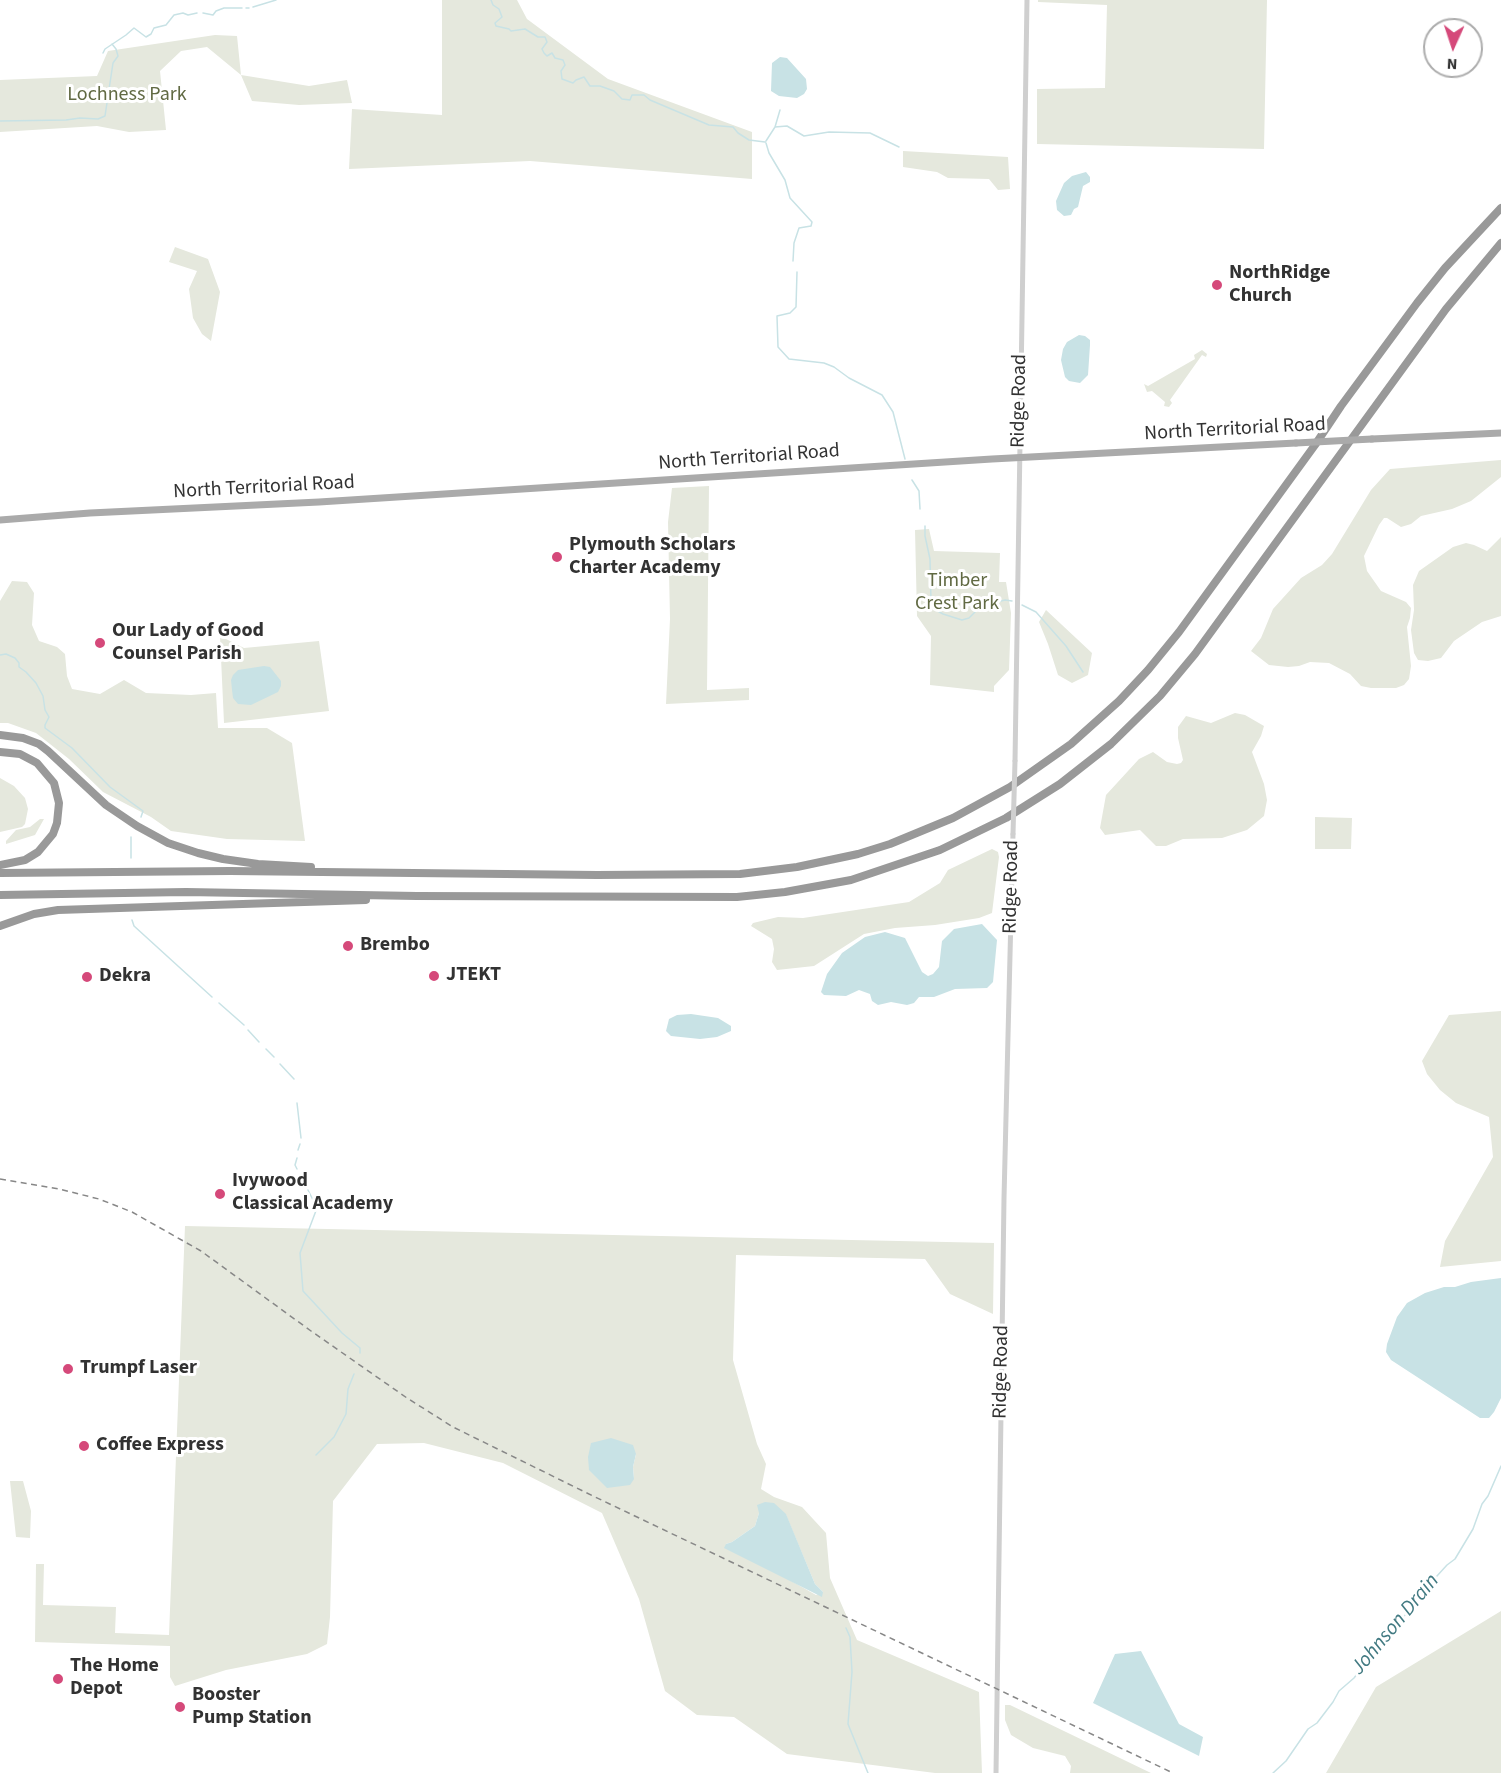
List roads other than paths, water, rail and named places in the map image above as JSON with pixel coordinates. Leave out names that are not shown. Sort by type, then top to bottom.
[{"type":"highway","points":[[0,873],[230,871],[694,875],[779,870],[847,857],[890,844],[953,818],[1010,787],[1084,732],[1119,701],[1156,661],[1418,303],[1445,268],[1501,208]]},
{"type":"highway","points":[[0,895],[186,892],[417,896],[726,897],[785,892],[851,879],[920,858],[966,838],[1020,810],[1067,779],[1111,744],[1144,712],[1170,684],[1208,636],[1433,326],[1501,243]]},
{"type":"highway","points":[[0,735],[23,738],[39,744],[113,810],[149,833],[188,850],[223,859],[258,864],[347,868],[393,873]]},
{"type":"highway","points":[[0,752],[20,754],[37,763],[54,783],[59,803],[57,823],[53,834],[38,852],[25,860],[0,865]]},
{"type":"highway","points":[[0,926],[34,914],[58,910],[365,900],[417,896]]},
{"type":"main road","name":"North Territorial Road","points":[[0,520],[1019,458],[1501,433]]},
{"type":"street","name":"Ridge Road","points":[[996,1773],[1027,0]]},
{"type":"water","points":[[780,57],[787,58],[806,79],[807,89],[797,98],[779,96],[771,91],[772,63]]},
{"type":"water","points":[[1086,172],[1090,177],[1090,182],[1083,186],[1078,207],[1071,215],[1064,216],[1057,210],[1056,201],[1064,183],[1072,176]]},
{"type":"water","points":[[1079,335],[1090,340],[1088,375],[1080,383],[1069,381],[1065,377],[1061,360],[1067,342]]},
{"type":"water","points":[[270,667],[281,681],[278,692],[251,705],[238,704],[233,698],[231,680],[233,675],[238,670]]},
{"type":"water","points":[[982,924],[997,940],[993,982],[987,988],[955,989],[934,997],[919,997],[914,1003],[907,1005],[891,1002],[878,1005],[872,1001],[870,994],[859,990],[846,996],[824,995],[821,992],[827,974],[842,953],[865,937],[885,932],[905,938],[922,972],[928,976],[939,967],[942,941],[954,929]]},
{"type":"water","points":[[691,1014],[718,1018],[731,1026],[731,1031],[717,1037],[700,1039],[671,1036],[666,1031],[669,1019],[677,1015]]},
{"type":"water","points":[[1501,1278],[1501,1398],[1489,1418],[1480,1418],[1391,1360],[1386,1352],[1387,1344],[1397,1317],[1407,1303],[1425,1293],[1444,1287]]},
{"type":"water","points":[[611,1438],[633,1445],[636,1454],[633,1467],[634,1479],[630,1485],[607,1488],[589,1470],[588,1457],[591,1443]]},
{"type":"water","points":[[765,1502],[774,1503],[786,1514],[815,1584],[823,1592],[822,1597],[724,1548],[726,1544],[755,1526],[759,1513],[757,1505]]},
{"type":"water","points":[[1141,1651],[1179,1724],[1203,1737],[1199,1756],[1093,1703],[1115,1654]]},
{"type":"waterway","points":[[253,7],[276,0]]},
{"type":"waterway","points":[[491,0],[493,5],[499,9],[502,17],[495,23],[496,26],[511,31],[525,29],[538,37],[545,37],[547,42],[542,49],[544,53],[547,56],[552,53],[555,58],[563,60],[565,65],[561,71],[562,79],[573,83],[584,77],[590,86],[600,86],[614,91],[622,99],[630,100],[632,95],[644,95],[650,100],[709,125],[733,127],[749,140],[765,142]]},
{"type":"waterway","points":[[203,13],[213,15],[224,8],[242,8]]},
{"type":"waterway","points":[[103,53],[105,49],[134,28],[146,37],[154,28],[166,25],[174,15],[197,13]]},
{"type":"waterway","points":[[0,121],[98,119],[105,116],[113,63],[118,56],[112,44]]},
{"type":"waterway","points":[[766,141],[775,127],[780,110]]},
{"type":"waterway","points":[[775,127],[787,126],[804,136],[829,132],[870,133],[899,147]]},
{"type":"waterway","points":[[766,143],[769,153],[785,180],[790,198],[812,222],[811,226],[799,228],[794,243],[793,261]]},
{"type":"waterway","points":[[797,272],[796,307],[790,313],[777,316],[778,347],[789,359],[824,363],[882,395],[893,412],[905,459]]},
{"type":"waterway","points":[[912,480],[919,491],[920,509]]},
{"type":"waterway","points":[[925,526],[930,559],[931,602],[936,610],[962,620],[969,618],[978,609],[989,604],[1005,600],[1012,601]]},
{"type":"waterway","points":[[1022,605],[1036,612],[1066,646],[1083,672]]},
{"type":"waterway","points":[[0,655],[6,654],[15,658],[19,667],[36,683],[43,696],[45,710],[49,717],[45,728],[72,748],[110,787],[143,811],[141,817]]},
{"type":"waterway","points":[[131,837],[131,858]]},
{"type":"waterway","points":[[132,920],[134,926],[212,997]]},
{"type":"waterway","points":[[219,1003],[244,1025]]},
{"type":"waterway","points":[[248,1030],[259,1042]]},
{"type":"waterway","points":[[266,1049],[274,1057]]},
{"type":"waterway","points":[[280,1064],[294,1079]]},
{"type":"waterway","points":[[297,1103],[301,1138]]},
{"type":"waterway","points":[[298,1150],[300,1144]]},
{"type":"waterway","points":[[297,1158],[295,1165],[297,1169]]},
{"type":"waterway","points":[[301,1176],[304,1182]]},
{"type":"waterway","points":[[308,1190],[317,1208],[300,1253],[303,1291],[342,1333],[360,1348],[360,1353]]},
{"type":"waterway","points":[[316,1455],[334,1437],[346,1414],[348,1389],[354,1374]]},
{"type":"waterway","name":"Johnson Drain","points":[[1273,1773],[1286,1761],[1308,1729],[1317,1723],[1339,1691],[1354,1678],[1394,1627],[1421,1598],[1426,1588],[1455,1559],[1473,1529],[1482,1504],[1501,1466]]},
{"type":"waterway","points":[[846,1628],[850,1637],[852,1672],[848,1724],[868,1773]]},
{"type":"railway","points":[[0,1179],[59,1189],[99,1199],[132,1212],[201,1251],[311,1331],[453,1427],[1173,1773]]},
{"type":"place","name":"NorthRidge Church","points":[[1217,285]]},
{"type":"place","name":"Plymouth Scholars Charter Academy","points":[[557,557]]},
{"type":"place","name":"Our Lady of Good Counsel Parish","points":[[100,643]]},
{"type":"place","name":"Brembo","points":[[348,946]]},
{"type":"place","name":"JTEKT","points":[[434,976]]},
{"type":"place","name":"Dekra","points":[[87,977]]},
{"type":"place","name":"Ivywood Classical Academy","points":[[220,1194]]},
{"type":"place","name":"Trumpf Laser","points":[[68,1369]]},
{"type":"place","name":"Coffee Express","points":[[84,1446]]},
{"type":"place","name":"The Home Depot","points":[[58,1679]]},
{"type":"place","name":"Booster Pump Station","points":[[180,1707]]},
{"type":"park label","name":"Lochness Park","points":[[127,96]]},
{"type":"park label","name":"Timber Crest Park","points":[[957,594]]}]
